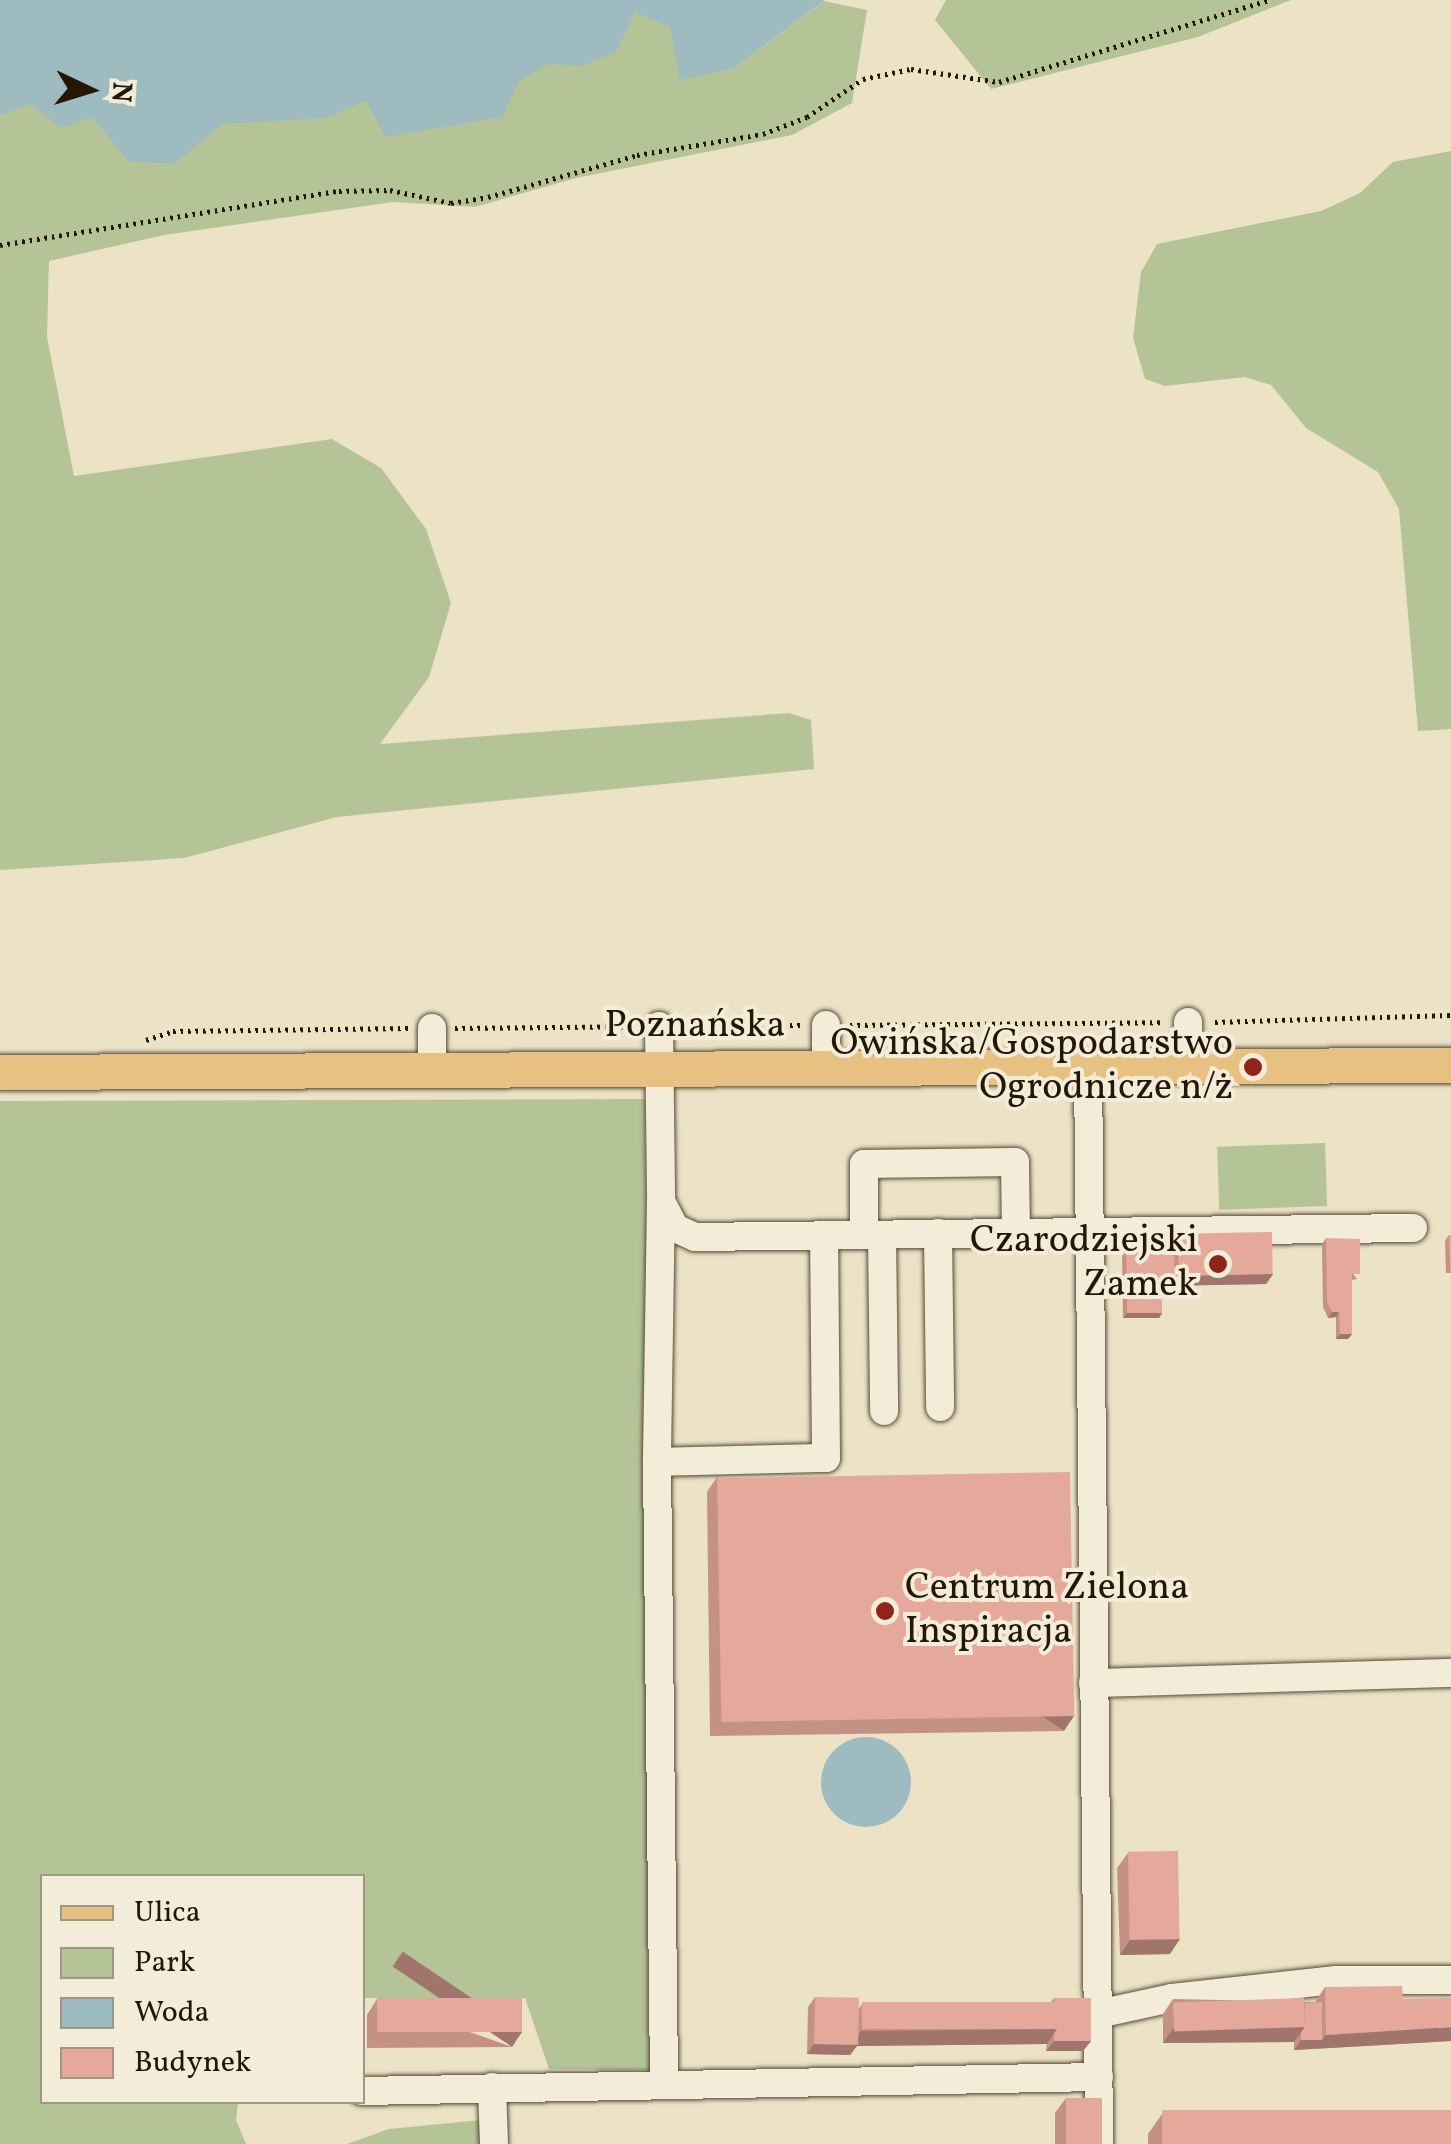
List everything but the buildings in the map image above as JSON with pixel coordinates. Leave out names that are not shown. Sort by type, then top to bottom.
[{"type":"main road","name":"Poznańska","points":[[0,1072],[1451,1065]]},
{"type":"lane","points":[[1188,1022],[1189,1067]]},
{"type":"lane","points":[[826,1025],[826,1069]]},
{"type":"lane","points":[[660,1026],[657,1462],[664,2082]]},
{"type":"lane","points":[[432,1028],[432,1070]]},
{"type":"lane","points":[[1088,1067],[1086,1231],[1100,2144]]},
{"type":"lane","points":[[884,1411],[873,1235],[864,1164],[1015,1162],[1016,1232]]},
{"type":"lane","points":[[661,1200],[675,1228],[706,1240],[938,1233],[1412,1228]]},
{"type":"lane","points":[[938,1233],[940,1407]]},
{"type":"lane","points":[[657,1462],[826,1458],[824,1236]]},
{"type":"lane","points":[[1093,1683],[1451,1673]]},
{"type":"lane","points":[[1098,2014],[1172,1998],[1336,1980],[1451,1980]]},
{"type":"lane","points":[[365,2091],[664,2082],[1098,2077]]},
{"type":"lane","points":[[492,2087],[494,2144]]},
{"type":"path","points":[[0,245],[339,191],[390,190],[451,203],[488,197],[600,164],[763,134],[807,117],[862,79],[911,69],[999,82],[1268,0]]},
{"type":"path","points":[[138,1043],[173,1030],[1188,1022],[1451,1015]]},
{"type":"green space","points":[[0,0],[812,0],[735,68],[824,1],[867,10],[852,103],[792,135],[576,178],[475,207],[393,202],[164,235],[49,261],[47,337],[74,476],[332,439],[381,468],[426,529],[451,603],[429,677],[380,744],[789,713],[811,720],[814,769],[337,817],[184,858],[0,870]]},
{"type":"green space","points":[[946,0],[1291,0],[1198,37],[991,89],[935,20]]},
{"type":"green space","points":[[1451,151],[1451,729],[1418,731],[1399,509],[1378,472],[1306,428],[1271,385],[1245,377],[1165,386],[1145,379],[1133,338],[1141,272],[1157,244],[1321,211],[1360,193],[1393,162]]},
{"type":"green space","points":[[645,1099],[652,2070],[549,2069],[525,1998],[365,1998],[365,1874],[40,1874],[40,2104],[238,2104],[236,2120],[246,2144],[0,2144],[0,1101]]},
{"type":"green space","points":[[1325,1143],[1327,1206],[1219,1210],[1217,1147]]},
{"type":"green space","points":[[481,2120],[482,2144],[347,2144],[389,2129]]},
{"type":"water","points":[[0,0],[825,0],[735,68],[680,80],[670,27],[635,12],[617,51],[583,66],[549,64],[519,81],[502,117],[386,137],[366,101],[326,118],[222,124],[174,164],[128,161],[92,117],[61,128],[30,104],[0,115]]},
{"type":"water","points":[[866,1737],[898,1750],[911,1782],[898,1814],[866,1827],[834,1814],[821,1782],[834,1750]]},
{"type":"place","name":"Owińska/Gospodarstwo Ogrodnicze n/ż","points":[[1253,1067]]},
{"type":"place","name":"Czarodziejski Zamek","points":[[1218,1264]]},
{"type":"place","name":"Centrum Zielona Inspiracja","points":[[885,1611]]}]
